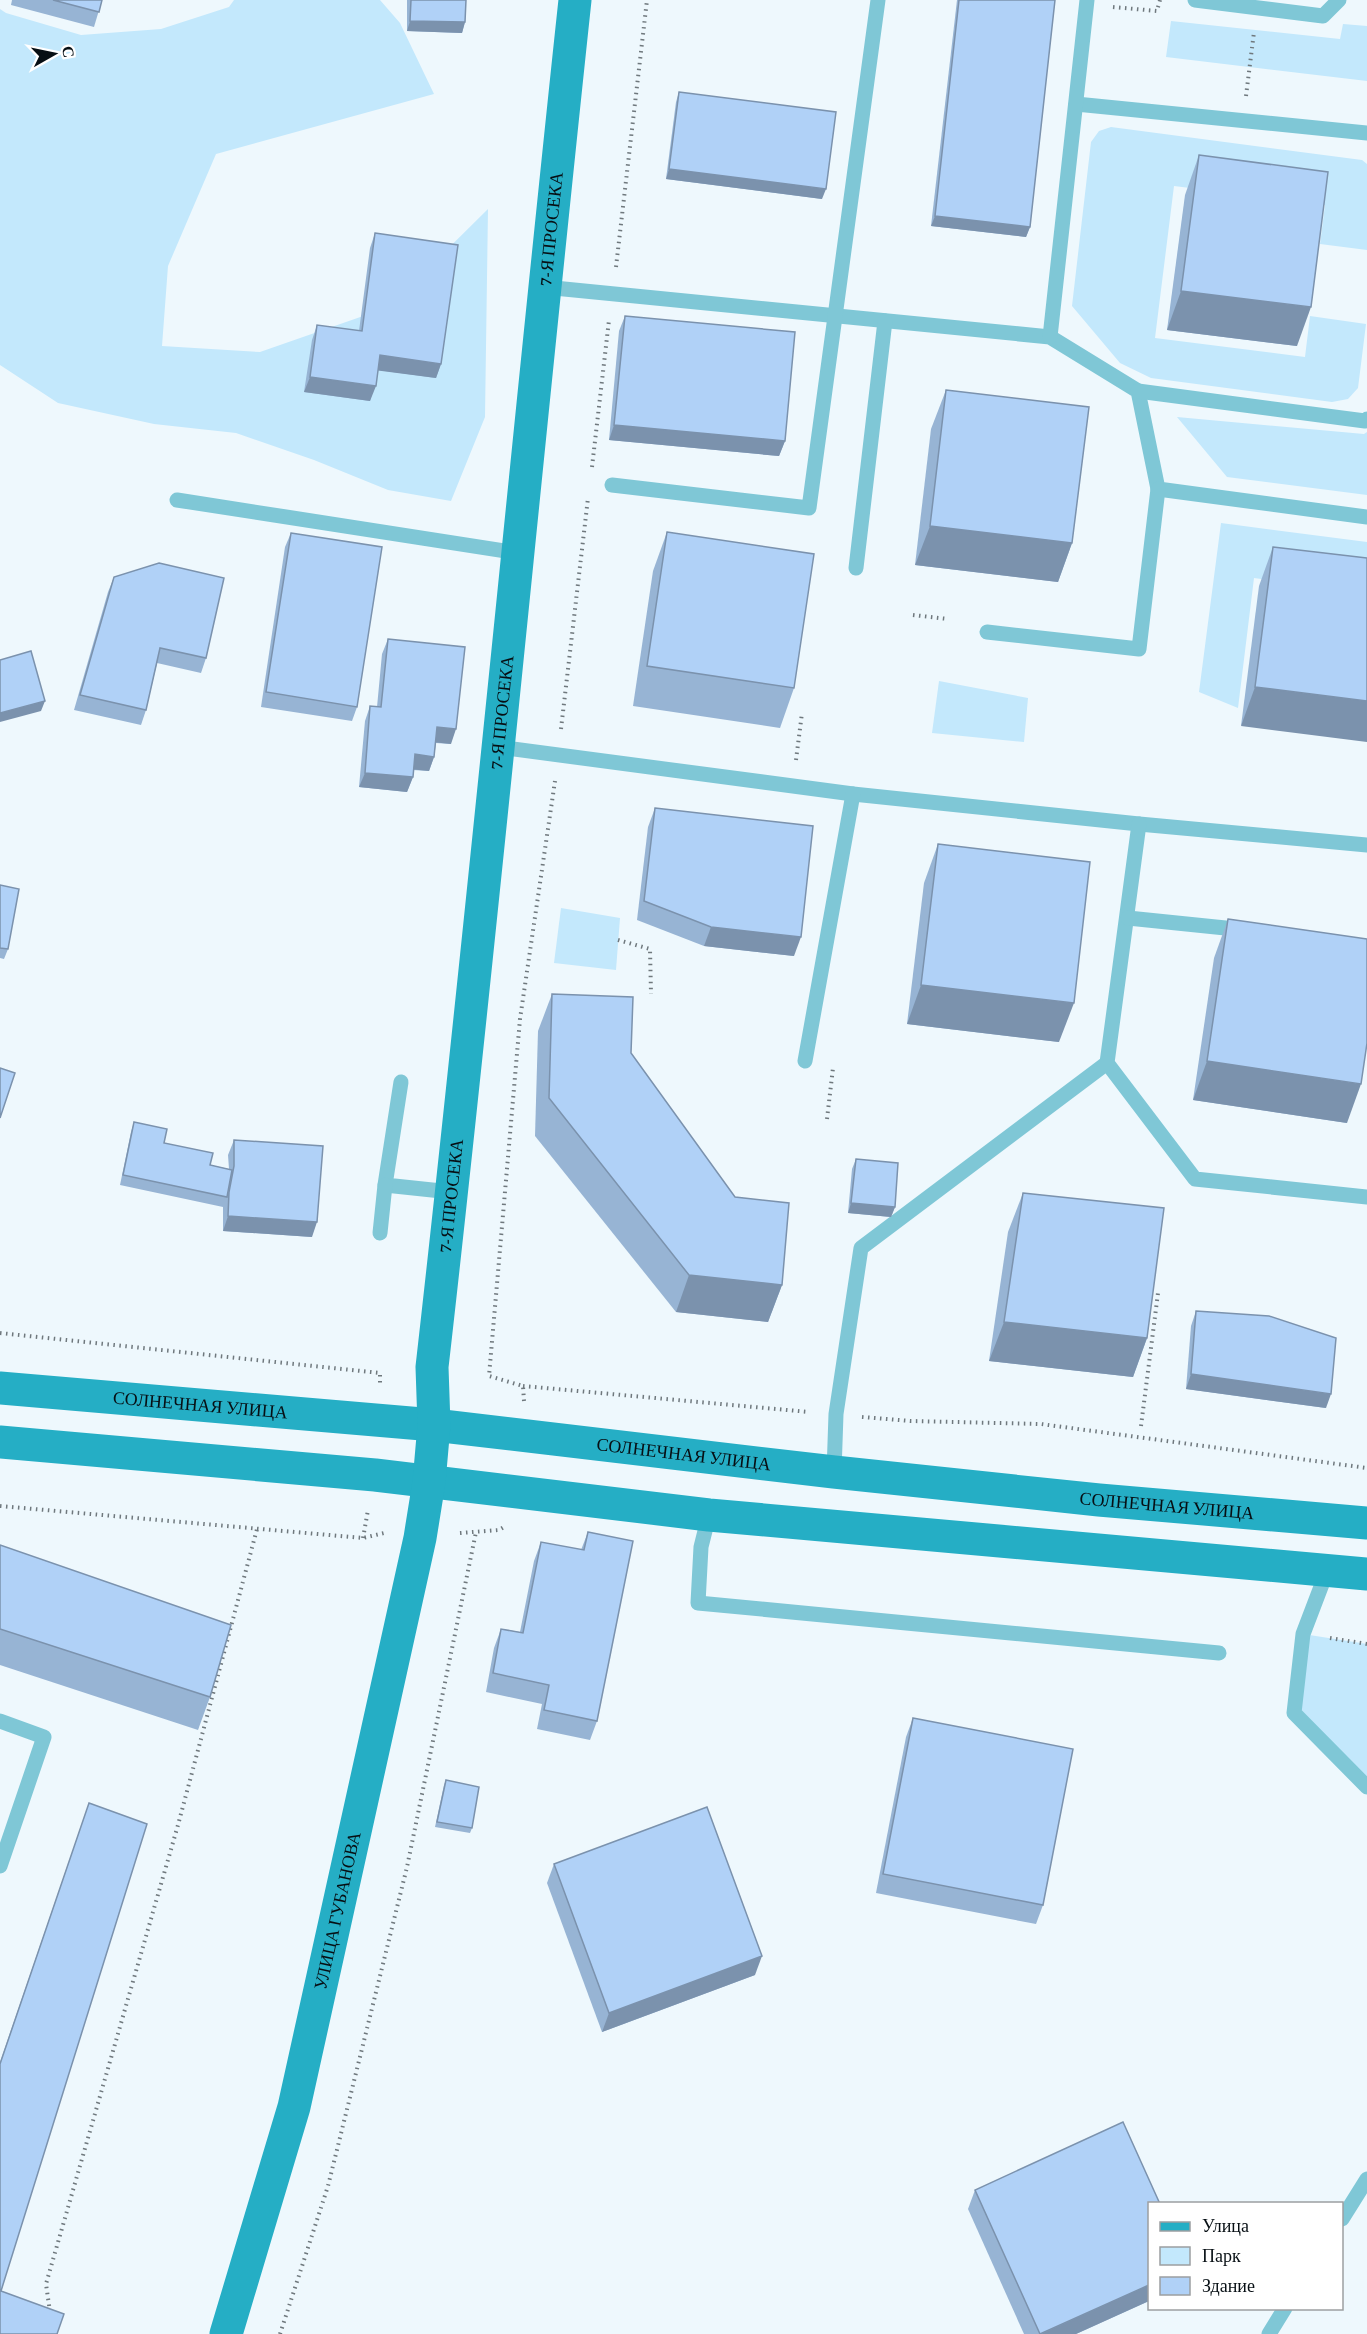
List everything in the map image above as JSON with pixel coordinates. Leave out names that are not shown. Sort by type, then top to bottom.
[{"type":"main road","name":"7-Я ПРОСЕКА","points":[[429,1482],[434,1425],[432,1367],[499,747],[575,0]]},
{"type":"main road","name":"СОЛНЕЧНАЯ УЛИЦА","points":[[0,1388],[434,1425],[834,1472],[1099,1500],[1367,1523]]},
{"type":"main road","points":[[0,1442],[375,1475],[709,1515],[1367,1574]]},
{"type":"main road","name":"УЛИЦА ГУБАНОВА","points":[[226,2334],[294,2107],[420,1538],[429,1482]]},
{"type":"lane","points":[[612,485],[809,508],[878,0]]},
{"type":"lane","points":[[1195,0],[1323,16],[1339,0]]},
{"type":"lane","points":[[1050,337],[1086,2]]},
{"type":"lane","points":[[1076,104],[1367,133]]},
{"type":"lane","points":[[544,287],[1050,337],[1138,391],[1365,421],[1367,419]]},
{"type":"lane","points":[[856,568],[885,321]]},
{"type":"lane","points":[[987,632],[1139,649],[1158,489],[1138,391]]},
{"type":"lane","points":[[1158,489],[1367,517]]},
{"type":"lane","points":[[177,500],[518,553]]},
{"type":"lane","points":[[499,747],[853,794],[1367,845]]},
{"type":"lane","points":[[805,1061],[853,794]]},
{"type":"lane","points":[[834,1472],[836,1414],[861,1248],[1107,1063],[1128,918],[1138,824]]},
{"type":"lane","points":[[1128,918],[1264,932]]},
{"type":"lane","points":[[1107,1063],[1195,1179],[1367,1197]]},
{"type":"lane","points":[[380,1233],[401,1082]]},
{"type":"lane","points":[[385,1185],[451,1192]]},
{"type":"lane","points":[[709,1515],[701,1547],[698,1603],[1219,1653]]},
{"type":"lane","points":[[1327,1571],[1303,1634],[1294,1713],[1367,1787]]},
{"type":"lane","points":[[0,1721],[44,1737],[0,1866]]},
{"type":"lane","points":[[1343,2216],[1367,2178]]},
{"type":"lane","points":[[1269,2334],[1285,2310]]},
{"type":"path","points":[[1086,2],[1157,11],[1160,0]]},
{"type":"path","points":[[1243,120],[1257,8]]},
{"type":"path","points":[[913,615],[948,619]]},
{"type":"path","points":[[793,786],[802,713]]},
{"type":"path","points":[[618,940],[650,948],[651,994]]},
{"type":"path","points":[[826,1119],[834,1057]]},
{"type":"path","points":[[1142,1426],[1158,1293]]},
{"type":"path","points":[[0,1333],[381,1373]]},
{"type":"path","points":[[523,1386],[911,1421],[1041,1424],[1367,1467]]},
{"type":"path","points":[[0,1506],[363,1538],[387,1532]]},
{"type":"path","points":[[363,1538],[368,1507]]},
{"type":"path","points":[[460,1533],[500,1530],[507,1525]]},
{"type":"path","points":[[50,2314],[46,2284],[178,1825],[257,1529]]},
{"type":"path","points":[[280,2334],[328,2186],[402,1890],[476,1532]]},
{"type":"green space","points":[[234,0],[380,0],[400,23],[434,94],[216,154],[168,266],[162,346],[260,352],[389,307],[488,209],[485,417],[451,501],[388,490],[314,460],[236,433],[154,424],[58,403],[0,365],[0,9],[6,13],[81,35],[161,29],[229,7]]},
{"type":"green space","points":[[1171,21],[1340,39],[1343,24],[1367,26],[1367,81],[1166,57]]},
{"type":"green space","points":[[1111,127],[1362,160],[1367,164],[1367,250],[1320,244],[1325,205],[1174,186],[1155,338],[1305,357],[1310,316],[1366,324],[1358,388],[1348,399],[1332,402],[1151,378],[1120,363],[1072,306],[1091,142],[1099,131]]},
{"type":"green space","points":[[1177,417],[1364,434],[1367,432],[1367,495],[1227,477]]},
{"type":"green space","points":[[1221,523],[1367,542],[1367,593],[1254,578],[1238,708],[1199,692]]},
{"type":"green space","points":[[939,681],[1028,698],[1024,742],[932,733]]},
{"type":"green space","points":[[561,908],[620,918],[616,970],[554,963]]},
{"type":"green space","points":[[1303,1634],[1367,1644],[1367,1787],[1295,1713]]},
{"type":"building","points":[[53,0],[102,0],[99,12]]},
{"type":"building","points":[[411,0],[466,0],[465,22],[410,21]]},
{"type":"building","points":[[959,0],[1055,0],[1030,227],[935,216]]},
{"type":"building","points":[[679,92],[836,112],[826,189],[669,169]]},
{"type":"building","points":[[1199,155],[1328,172],[1311,307],[1181,291]]},
{"type":"building","points":[[375,233],[458,245],[441,364],[380,355],[376,386],[310,377],[317,325],[362,331]]},
{"type":"building","points":[[625,316],[795,332],[785,441],[614,425]]},
{"type":"building","points":[[946,390],[1089,407],[1072,543],[930,526]]},
{"type":"building","points":[[667,532],[814,554],[794,688],[647,666]]},
{"type":"building","points":[[291,533],[382,547],[357,707],[266,692]]},
{"type":"building","points":[[1273,547],[1367,558],[1367,701],[1255,687]]},
{"type":"building","points":[[159,563],[224,578],[206,658],[160,648],[146,710],[80,695],[114,577]]},
{"type":"building","points":[[388,639],[465,647],[456,729],[437,727],[434,757],[415,754],[413,777],[365,773],[370,706],[381,707]]},
{"type":"building","points":[[31,651],[45,701],[0,713],[0,660]]},
{"type":"building","points":[[655,808],[813,826],[801,937],[711,927],[644,901]]},
{"type":"building","points":[[938,844],[1090,862],[1074,1003],[921,985]]},
{"type":"building","points":[[0,885],[19,889],[8,949],[0,948]]},
{"type":"building","points":[[1228,919],[1367,939],[1367,1043],[1361,1084],[1207,1061]]},
{"type":"building","points":[[552,994],[633,997],[631,1053],[735,1197],[789,1203],[782,1285],[689,1275],[549,1098]]},
{"type":"building","points":[[0,1068],[15,1073],[0,1118]]},
{"type":"building","points":[[134,1122],[167,1129],[164,1143],[213,1153],[210,1165],[232,1170],[227,1197],[123,1175]]},
{"type":"building","points":[[234,1140],[323,1146],[317,1222],[228,1216],[229,1192],[234,1166]]},
{"type":"building","points":[[856,1159],[898,1163],[895,1207],[851,1203]]},
{"type":"building","points":[[1023,1193],[1164,1208],[1147,1338],[1004,1322]]},
{"type":"building","points":[[1196,1311],[1269,1316],[1336,1338],[1331,1394],[1191,1374]]},
{"type":"building","points":[[588,1532],[633,1541],[597,1721],[544,1710],[549,1685],[493,1673],[501,1629],[523,1633],[541,1542],[584,1550]]},
{"type":"building","points":[[0,1545],[231,1625],[210,1697],[0,1629]]},
{"type":"building","points":[[913,1718],[1073,1749],[1043,1905],[883,1874]]},
{"type":"building","points":[[446,1780],[479,1787],[472,1828],[437,1822]]},
{"type":"building","points":[[89,1803],[147,1824],[1,2291],[64,2314],[57,2334],[0,2334],[0,2064]]},
{"type":"building","points":[[707,1807],[762,1956],[609,2013],[554,1864]]},
{"type":"building","points":[[1123,2122],[1159,2202],[1148,2202],[1148,2285],[1040,2334],[975,2190]]}]
